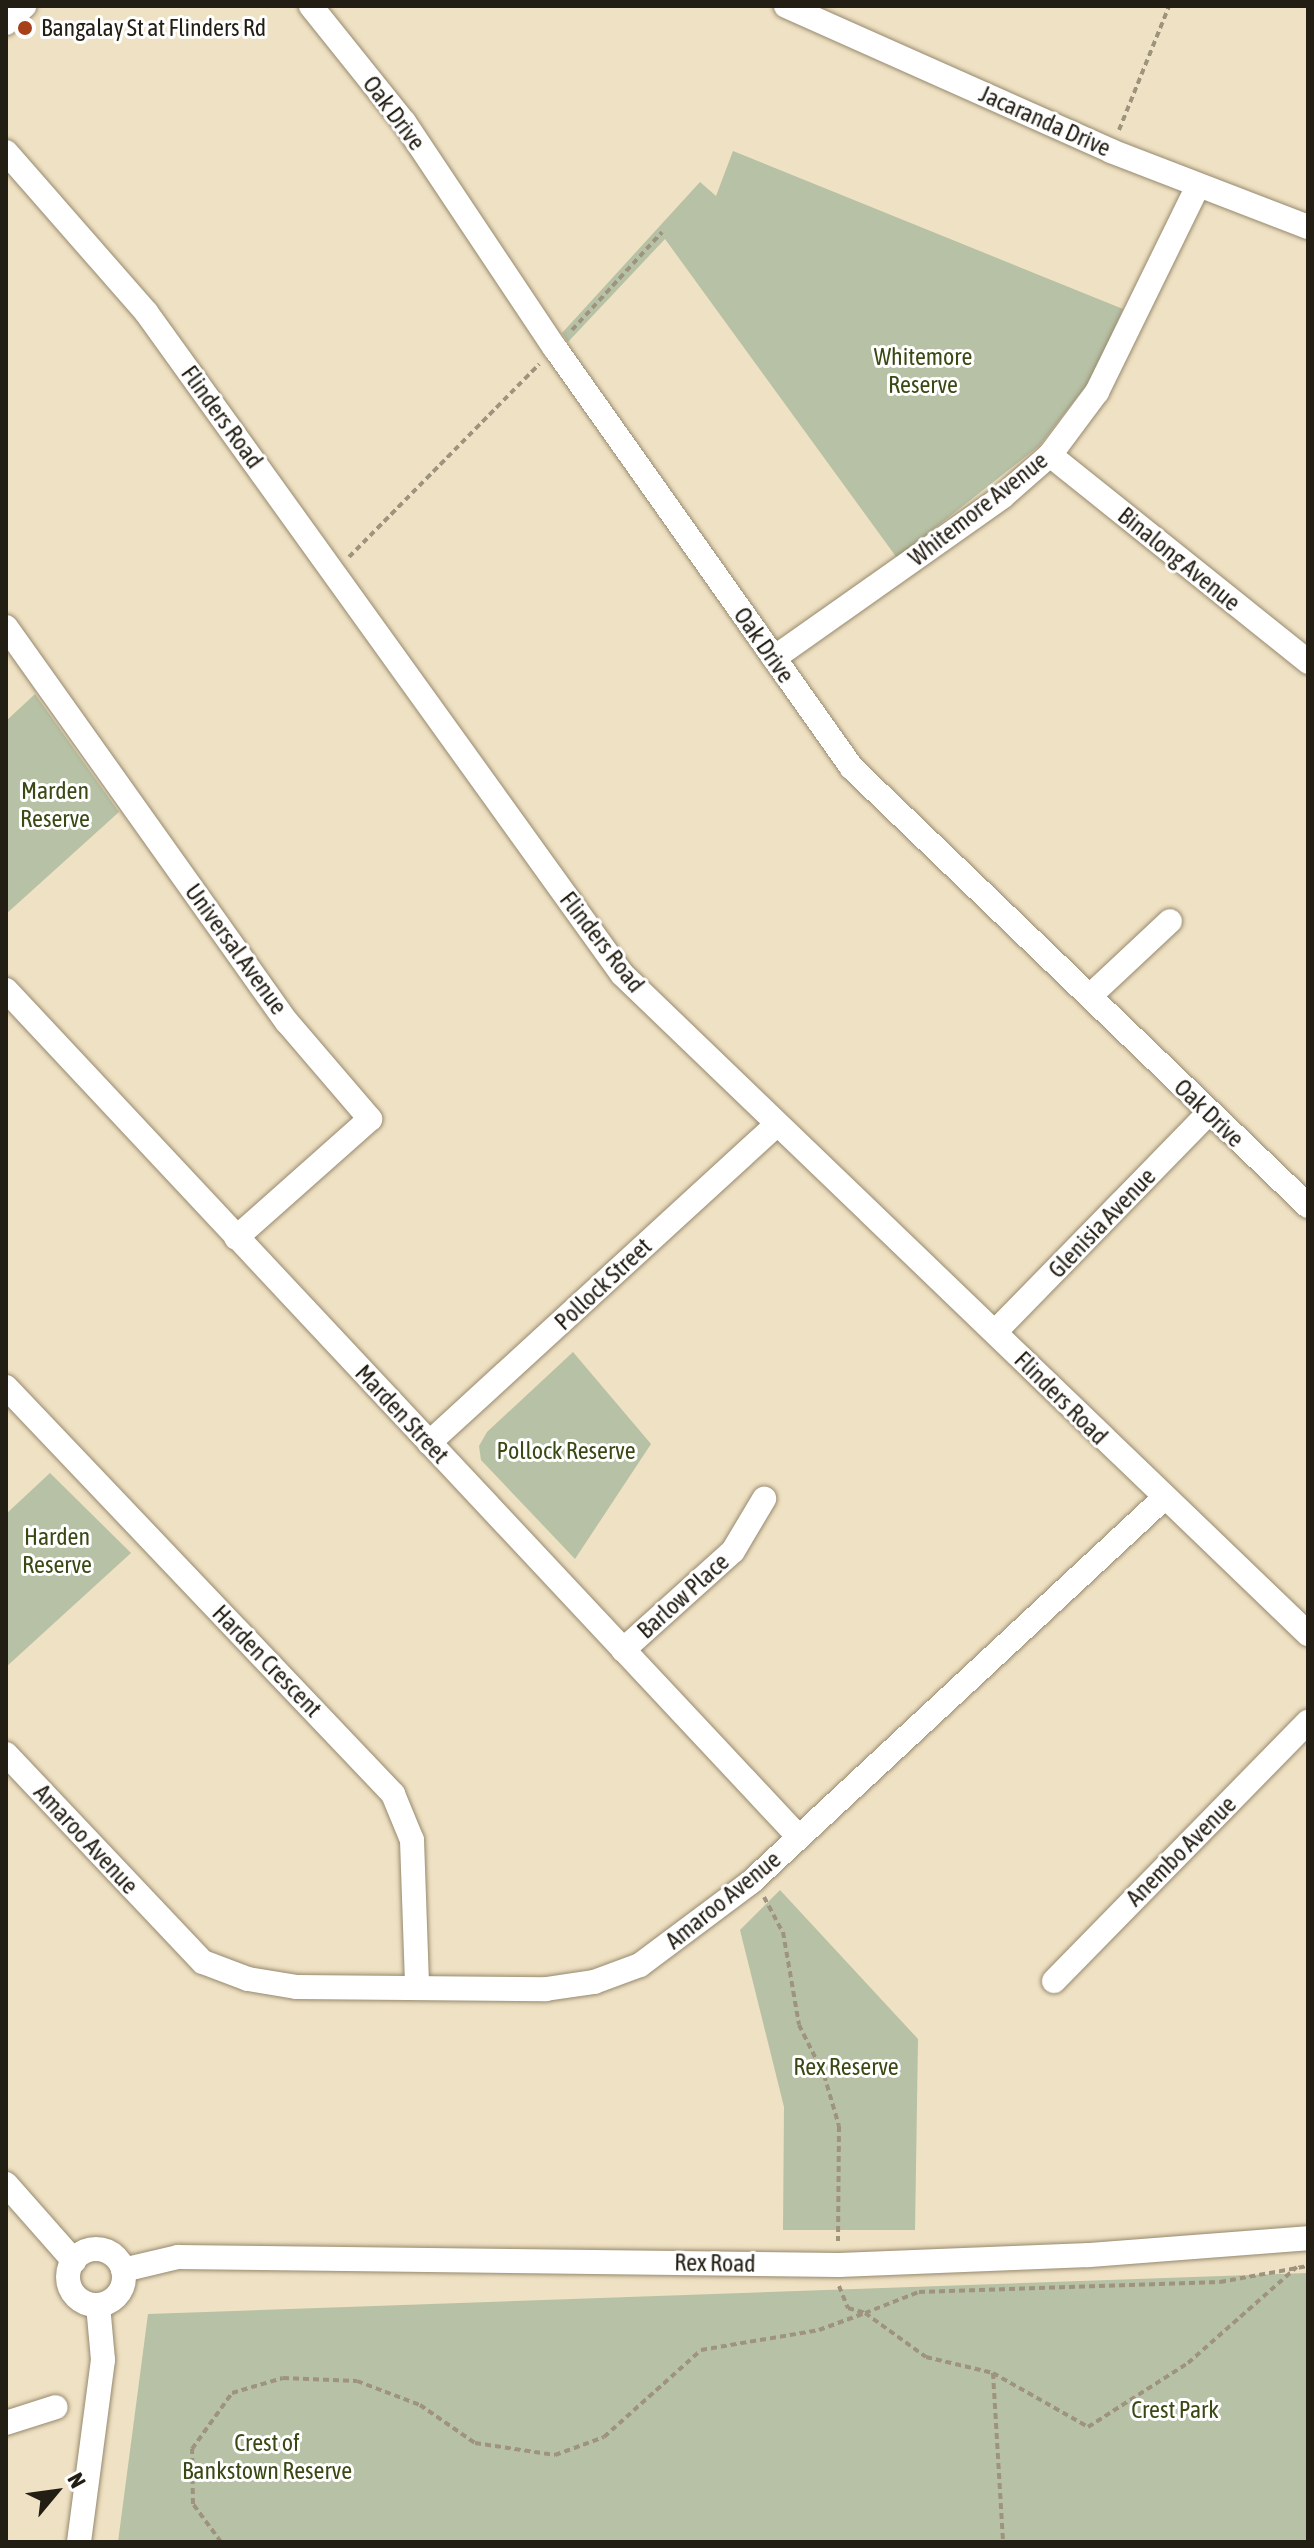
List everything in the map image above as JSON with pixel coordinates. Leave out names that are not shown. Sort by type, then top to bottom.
[{"type":"street","points":[[6,23],[24,6]]},
{"type":"street","name":"Oak Drive","points":[[311,6],[404,122],[555,348],[852,768],[1091,995],[1208,1114],[1304,1194]]},
{"type":"street","name":"Jacaranda Drive","points":[[786,6],[1111,151],[1308,227]]},
{"type":"street","name":"Flinders Road","points":[[6,152],[146,312],[622,974],[1308,1634]]},
{"type":"street","name":"Whitemore Avenue","points":[[774,658],[980,513],[1050,455],[1097,392],[1198,186]]},
{"type":"street","name":"Binalong Avenue","points":[[1050,455],[1308,662]]},
{"type":"street","name":"Universal Avenue","points":[[6,627],[287,1022],[370,1119],[236,1238]]},
{"type":"street","points":[[1091,995],[1170,921]]},
{"type":"street","name":"Marden Street","points":[[6,990],[799,1837]]},
{"type":"street","name":"Glenisia Avenue","points":[[995,1332],[1208,1114]]},
{"type":"street","name":"Pollock Street","points":[[429,1443],[776,1125]]},
{"type":"street","name":"Harden Crescent","points":[[6,1387],[393,1794],[412,1840],[417,1986]]},
{"type":"street","name":"Amaroo Avenue","points":[[6,1754],[203,1962],[248,1979],[297,1987],[546,1989],[594,1982],[640,1965],[700,1925],[1164,1498]]},
{"type":"street","name":"Barlow Place","points":[[623,1650],[733,1551],[764,1499]]},
{"type":"street","name":"Anembo Avenue","points":[[1054,1981],[1308,1722]]},
{"type":"street","points":[[6,2184],[74,2261]]},
{"type":"street","name":"Rex Road","points":[[123,2270],[178,2257],[839,2265],[1089,2255],[1308,2238]]},
{"type":"street","points":[[97,2249],[113,2256],[123,2270],[119,2294],[98,2305],[81,2300],[70,2287],[74,2261],[97,2249]]},
{"type":"street","points":[[79,2542],[103,2360],[98,2305]]},
{"type":"street","points":[[6,2423],[56,2407]]},
{"type":"path","points":[[1111,151],[1169,6]]},
{"type":"path","points":[[566,337],[662,232]]},
{"type":"path","points":[[349,557],[544,359]]},
{"type":"path","points":[[760,1892],[783,1932],[799,2025],[824,2075],[839,2126],[838,2243]]},
{"type":"path","points":[[839,2287],[848,2308],[865,2313],[926,2357],[993,2373],[1088,2427],[1188,2363],[1297,2266]]},
{"type":"path","points":[[221,2542],[193,2504],[192,2449],[232,2393],[283,2378],[357,2381],[420,2405],[475,2443],[555,2455],[604,2437],[701,2350],[819,2330],[919,2292],[1149,2280],[1220,2282],[1308,2266]]},
{"type":"path","points":[[993,2373],[1003,2542]]},
{"type":"green space","name":"Whitemore Reserve","points":[[733,151],[1123,309],[1092,378],[1039,446],[897,558],[665,239],[568,342],[562,333],[700,182],[716,196]]},
{"type":"green space","name":"Marden Reserve","points":[[35,694],[119,812],[6,914],[6,721]]},
{"type":"green space","name":"Pollock Reserve","points":[[573,1352],[651,1444],[575,1559],[481,1460],[479,1446],[487,1432]]},
{"type":"green space","name":"Harden Reserve","points":[[50,1473],[131,1553],[6,1667],[6,1514]]},
{"type":"green space","name":"Rex Reserve","points":[[780,1890],[918,2039],[915,2230],[783,2230],[784,2107],[740,1930]]},
{"type":"green space","name":"Crest Park","points":[[1308,2273],[1308,2542],[118,2542],[148,2314]]},
{"type":"place","name":"Bangalay St at Flinders Rd","points":[[25,28]]},
{"type":"park label","name":"Crest of Bankstown Reserve","points":[[267,2457]]}]
